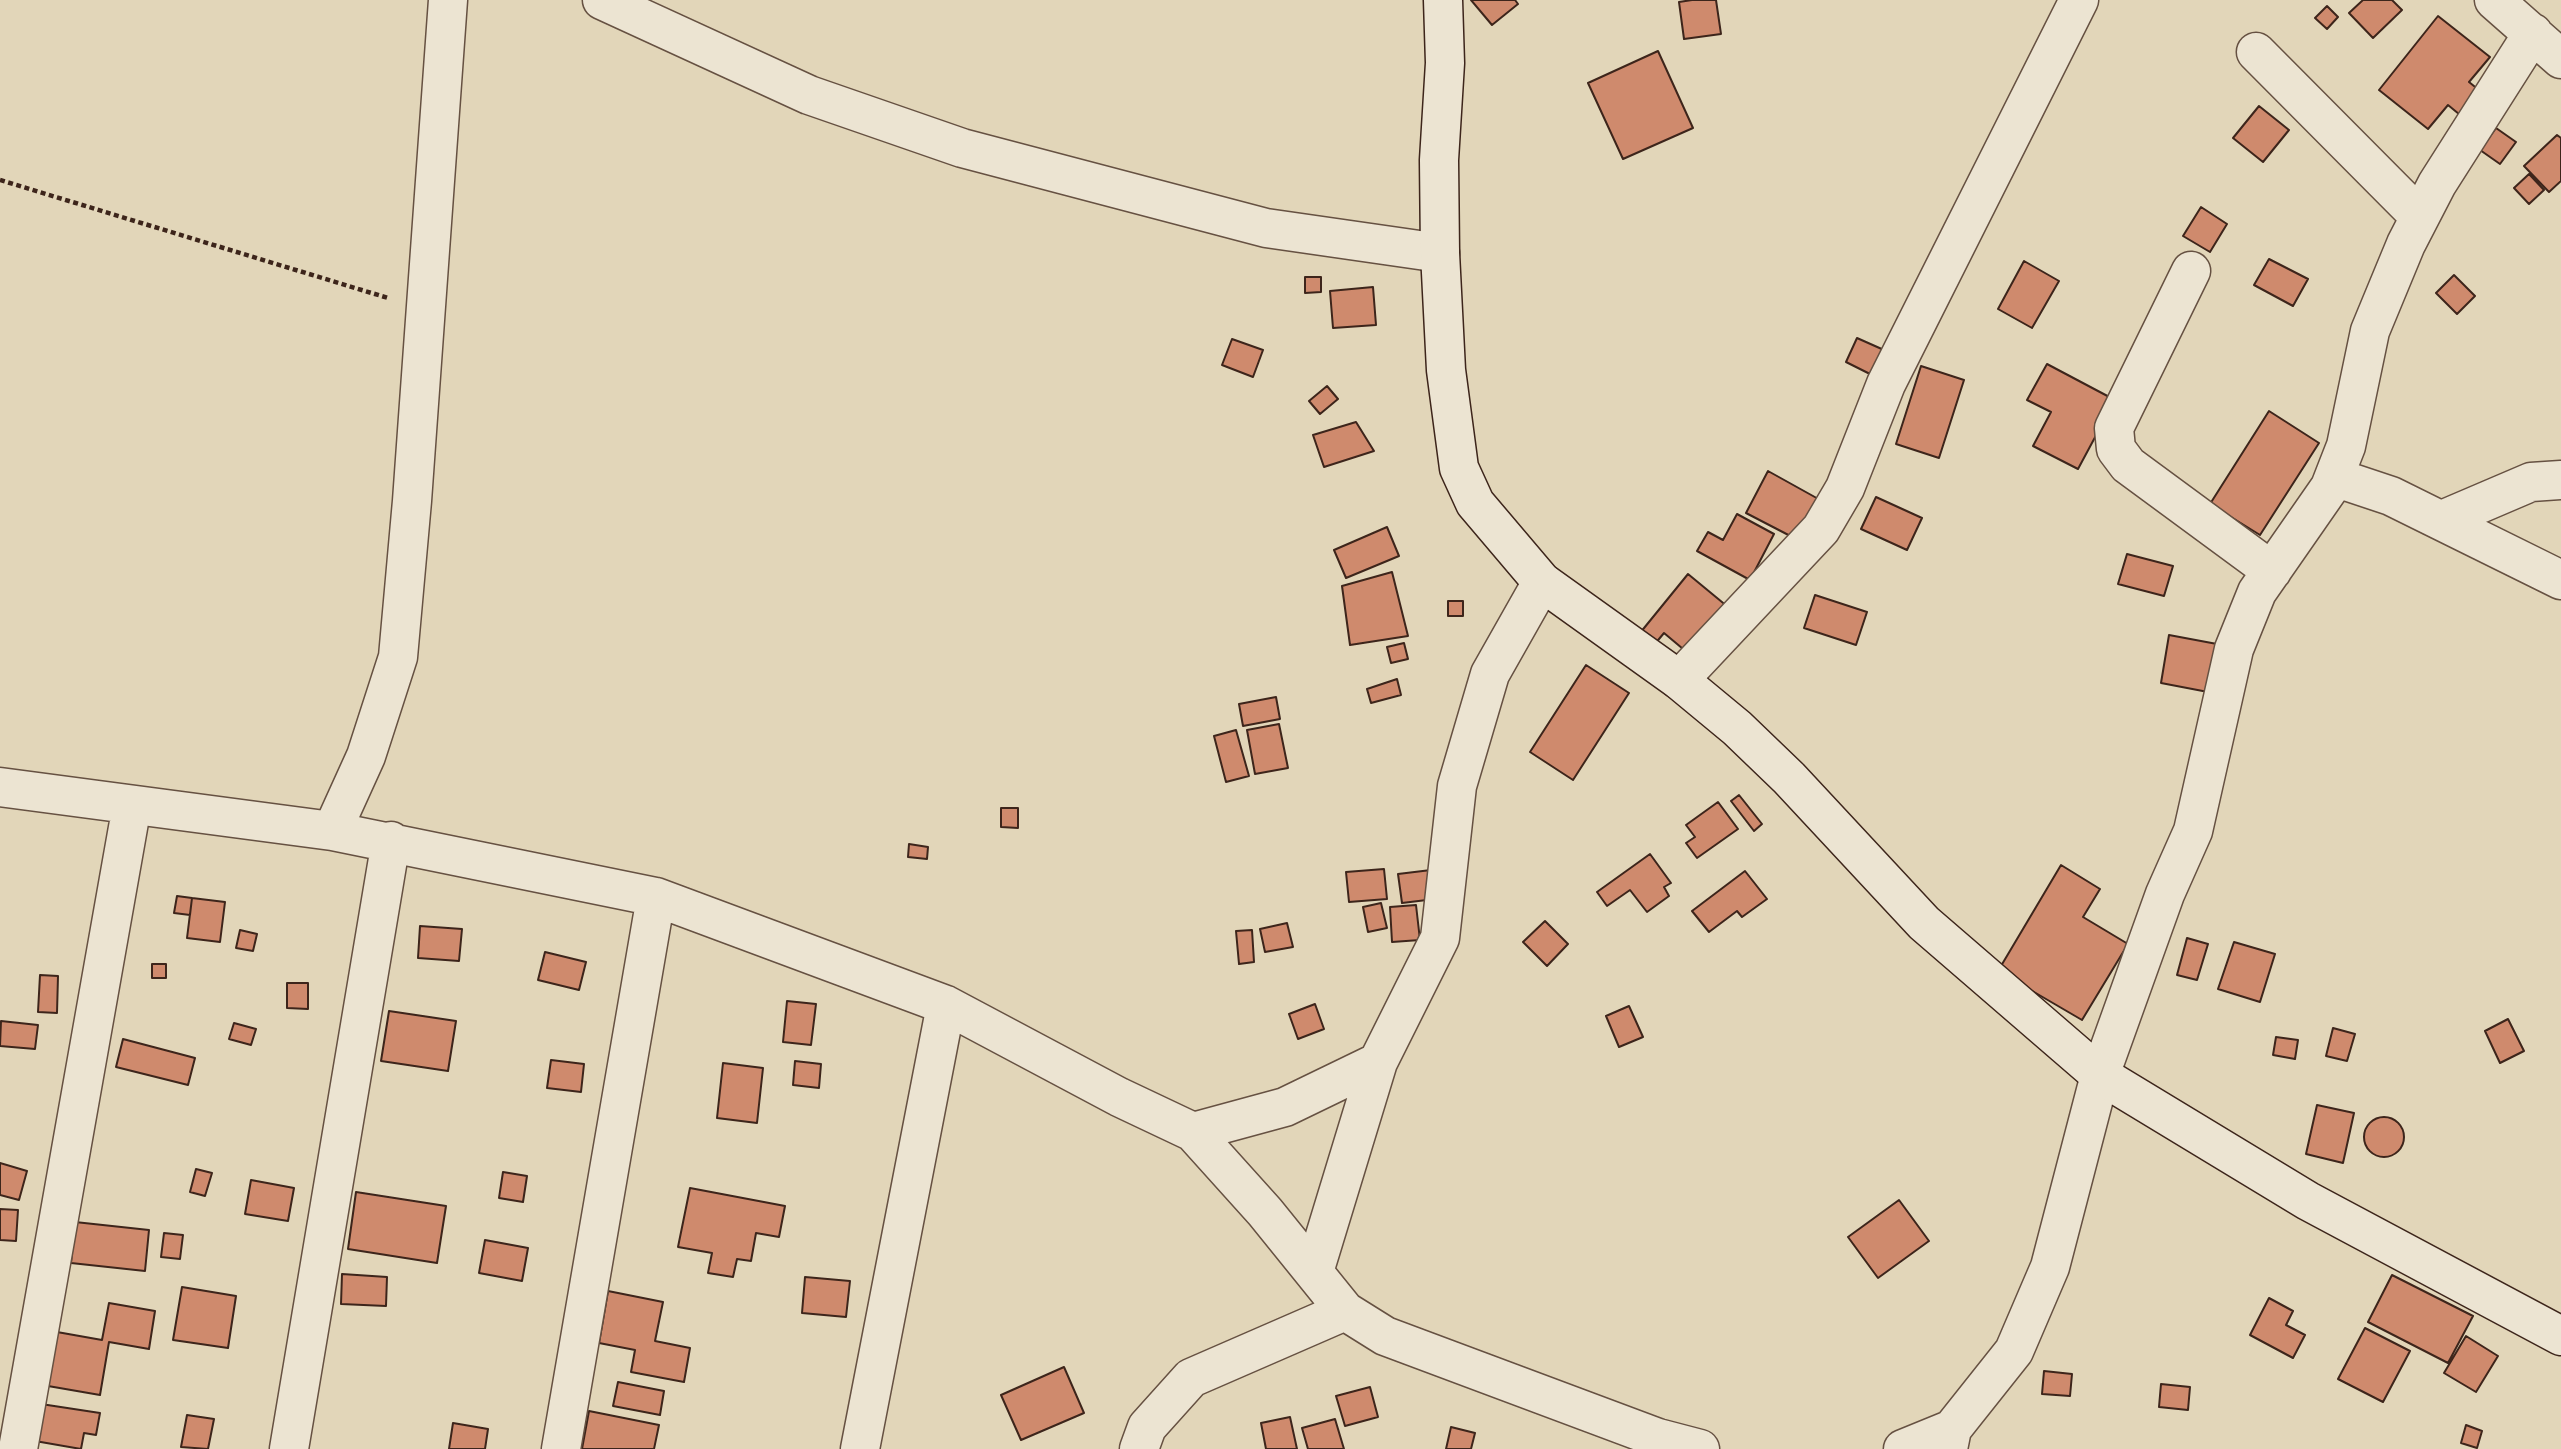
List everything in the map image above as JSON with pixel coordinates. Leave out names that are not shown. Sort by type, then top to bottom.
[{"type":"street","points":[[331,831],[366,756],[398,657],[448,0]]},
{"type":"street","points":[[602,0],[809,95],[962,148],[1266,228],[1440,253]]},
{"type":"street","points":[[1443,0],[1445,63],[1438,160],[1446,370],[1459,468],[1475,503],[1542,582],[1679,680],[1737,728],[1789,778],[1924,923],[2100,1075],[2308,1201],[2561,1336]]},
{"type":"street","points":[[1679,680],[1821,529],[1845,488],[1886,384],[2079,0]]},
{"type":"street","points":[[1903,1449],[1950,1439],[2014,1351],[2050,1267],[2100,1075],[2165,894],[2193,831],[2234,649],[2257,592],[2330,487],[2346,446],[2370,331],[2406,244],[2437,184],[2515,11],[2561,59]]},
{"type":"street","points":[[2256,52],[2420,217]]},
{"type":"street","points":[[2191,271],[2114,428],[2116,449],[2128,465],[2272,571]]},
{"type":"street","points":[[2334,477],[2391,496],[2561,580]]},
{"type":"street","points":[[2442,520],[2531,482],[2561,480]]},
{"type":"street","points":[[1314,1272],[1378,1062],[1440,938],[1457,786],[1490,674],[1542,582]]},
{"type":"street","points":[[0,787],[391,841],[656,897],[946,1005],[1119,1097],[1193,1132],[1265,1212],[1345,1311],[1385,1336],[1658,1438],[1700,1449]]},
{"type":"street","points":[[19,1449],[132,805]]},
{"type":"street","points":[[289,1449],[391,841]]},
{"type":"street","points":[[561,1449],[656,897]]},
{"type":"street","points":[[860,1449],[946,1005]]},
{"type":"street","points":[[1193,1132],[1286,1107],[1378,1062]]},
{"type":"street","points":[[1139,1449],[1147,1427],[1191,1378],[1345,1311]]},
{"type":"path","points":[[0,180],[426,309]]},
{"type":"building","points":[[1471,0],[1515,0],[1518,4],[1492,25]]},
{"type":"building","points":[[1716,0],[1721,34],[1684,39],[1679,2]]},
{"type":"building","points":[[2363,0],[2392,0],[2402,10],[2373,38],[2349,13]]},
{"type":"building","points":[[2327,6],[2338,17],[2327,29],[2315,18]]},
{"type":"building","points":[[2438,16],[2490,57],[2469,82],[2485,95],[2465,119],[2448,105],[2428,129],[2379,90]]},
{"type":"building","points":[[1658,51],[1693,128],[1623,159],[1588,83]]},
{"type":"building","points":[[2259,106],[2289,130],[2263,162],[2233,138]]},
{"type":"building","points":[[2496,128],[2516,142],[2500,164],[2480,150]]},
{"type":"building","points":[[2557,135],[2561,138],[2561,181],[2549,192],[2524,166]]},
{"type":"building","points":[[2529,174],[2544,190],[2529,204],[2514,188]]},
{"type":"building","points":[[2201,207],[2227,224],[2210,252],[2183,236]]},
{"type":"building","points":[[2269,259],[2308,279],[2293,306],[2254,285]]},
{"type":"building","points":[[2024,261],[2059,281],[2032,328],[1998,309]]},
{"type":"building","points":[[2454,275],[2475,296],[2457,314],[2436,293]]},
{"type":"building","points":[[1305,277],[1321,277],[1321,292],[1305,293]]},
{"type":"building","points":[[1373,287],[1376,325],[1333,328],[1330,291]]},
{"type":"building","points":[[1857,338],[1884,350],[1872,375],[1846,362]]},
{"type":"building","points":[[1232,339],[1263,350],[1253,377],[1222,365]]},
{"type":"building","points":[[2047,364],[2115,400],[2078,469],[2033,446],[2051,412],[2027,400]]},
{"type":"building","points":[[1921,366],[1964,380],[1939,458],[1896,444]]},
{"type":"building","points":[[1327,386],[1338,399],[1320,414],[1309,401]]},
{"type":"building","points":[[2269,411],[2319,443],[2260,535],[2210,504]]},
{"type":"building","points":[[1356,422],[1374,451],[1324,467],[1313,435]]},
{"type":"building","points":[[1768,471],[1822,501],[1800,541],[1746,513]]},
{"type":"building","points":[[1876,497],[1922,518],[1907,550],[1861,529]]},
{"type":"building","points":[[1737,514],[1774,534],[1750,580],[1697,551],[1708,532],[1723,540]]},
{"type":"building","points":[[1387,527],[1399,556],[1346,578],[1334,550]]},
{"type":"building","points":[[2127,554],[2173,566],[2164,596],[2118,584]]},
{"type":"building","points":[[1392,572],[1408,636],[1350,645],[1342,586]]},
{"type":"building","points":[[1688,574],[1728,607],[1689,654],[1664,633],[1654,645],[1640,633]]},
{"type":"building","points":[[1815,595],[1867,612],[1856,645],[1804,628]]},
{"type":"building","points":[[1448,601],[1463,601],[1463,616],[1448,616]]},
{"type":"building","points":[[2169,635],[2217,644],[2208,692],[2161,683]]},
{"type":"building","points":[[1404,643],[1408,659],[1391,663],[1387,647]]},
{"type":"building","points":[[1586,665],[1629,693],[1573,780],[1530,752]]},
{"type":"building","points":[[1397,679],[1401,695],[1371,703],[1367,689]]},
{"type":"building","points":[[1276,697],[1280,719],[1243,726],[1239,704]]},
{"type":"building","points":[[1279,724],[1288,768],[1255,774],[1247,730]]},
{"type":"building","points":[[1236,730],[1249,776],[1226,782],[1214,736]]},
{"type":"building","points":[[1739,795],[1762,824],[1754,831],[1731,801]]},
{"type":"building","points":[[1718,802],[1738,829],[1697,858],[1686,843],[1695,837],[1686,825]]},
{"type":"building","points":[[1001,808],[1018,808],[1018,828],[1001,827]]},
{"type":"building","points":[[909,844],[928,847],[927,859],[908,857]]},
{"type":"building","points":[[1650,854],[1671,883],[1664,887],[1669,896],[1647,912],[1630,890],[1607,906],[1597,892]]},
{"type":"building","points":[[2061,865],[2100,889],[2083,917],[2128,944],[2082,1020],[1998,971]]},
{"type":"building","points":[[1384,869],[1387,899],[1349,902],[1346,872]]},
{"type":"building","points":[[1431,870],[1435,899],[1402,903],[1398,874]]},
{"type":"building","points":[[1745,871],[1767,899],[1742,917],[1737,911],[1709,932],[1692,911]]},
{"type":"building","points":[[177,896],[192,898],[190,915],[174,913]]},
{"type":"building","points":[[192,898],[225,902],[220,942],[187,938]]},
{"type":"building","points":[[1381,903],[1387,928],[1368,932],[1363,907]]},
{"type":"building","points":[[1416,905],[1420,940],[1392,942],[1390,907]]},
{"type":"building","points":[[1545,921],[1568,944],[1547,966],[1523,942]]},
{"type":"building","points":[[1287,923],[1293,947],[1265,952],[1260,929]]},
{"type":"building","points":[[420,926],[462,929],[459,961],[418,958]]},
{"type":"building","points":[[240,930],[257,934],[253,951],[236,948]]},
{"type":"building","points":[[1252,930],[1254,962],[1239,964],[1236,931]]},
{"type":"building","points":[[2187,938],[2208,944],[2197,980],[2177,975]]},
{"type":"building","points":[[2234,942],[2275,954],[2260,1002],[2218,989]]},
{"type":"building","points":[[545,952],[586,962],[579,990],[538,980]]},
{"type":"building","points":[[152,964],[166,964],[166,978],[152,978]]},
{"type":"building","points":[[40,975],[58,976],[57,1013],[38,1012]]},
{"type":"building","points":[[287,983],[308,983],[308,1009],[287,1008]]},
{"type":"building","points":[[787,1001],[816,1004],[811,1045],[783,1042]]},
{"type":"building","points":[[1315,1004],[1324,1029],[1298,1039],[1289,1014]]},
{"type":"building","points":[[1629,1006],[1643,1037],[1619,1047],[1606,1016]]},
{"type":"building","points":[[389,1011],[456,1021],[448,1071],[381,1061]]},
{"type":"building","points":[[2508,1019],[2524,1051],[2500,1063],[2485,1031]]},
{"type":"building","points":[[1,1021],[38,1025],[35,1049],[0,1046]]},
{"type":"building","points":[[234,1023],[256,1029],[251,1045],[229,1039]]},
{"type":"building","points":[[2333,1028],[2355,1034],[2347,1061],[2326,1056]]},
{"type":"building","points":[[2276,1037],[2298,1040],[2295,1059],[2273,1055]]},
{"type":"building","points":[[123,1039],[195,1058],[188,1085],[116,1067]]},
{"type":"building","points":[[551,1060],[584,1064],[581,1092],[547,1088]]},
{"type":"building","points":[[795,1061],[821,1064],[819,1088],[793,1085]]},
{"type":"building","points":[[723,1063],[763,1068],[757,1123],[717,1118]]},
{"type":"building","points":[[2317,1105],[2354,1113],[2343,1163],[2306,1154]]},
{"type":"building","points":[[2384,1117],[2392,1118],[2398,1123],[2403,1129],[2403,1145],[2398,1151],[2392,1156],[2384,1157],[2376,1156],[2370,1151],[2365,1145],[2364,1137],[2365,1129],[2370,1123],[2376,1118]]},
{"type":"building","points":[[0,1163],[27,1171],[19,1200],[0,1195]]},
{"type":"building","points":[[196,1169],[212,1173],[205,1196],[190,1192]]},
{"type":"building","points":[[503,1172],[527,1176],[523,1202],[499,1198]]},
{"type":"building","points":[[251,1180],[294,1188],[288,1221],[245,1214]]},
{"type":"building","points":[[690,1188],[785,1206],[779,1237],[756,1233],[751,1261],[737,1259],[733,1277],[708,1273],[712,1253],[678,1247]]},
{"type":"building","points":[[356,1192],[446,1206],[437,1263],[348,1249]]},
{"type":"building","points":[[1899,1200],[1929,1241],[1878,1278],[1848,1237]]},
{"type":"building","points":[[0,1209],[18,1210],[16,1241],[0,1240]]},
{"type":"building","points":[[75,1222],[149,1230],[145,1271],[71,1263]]},
{"type":"building","points":[[164,1233],[183,1235],[180,1259],[161,1257]]},
{"type":"building","points":[[485,1240],[528,1248],[522,1281],[479,1273]]},
{"type":"building","points":[[342,1274],[387,1277],[386,1306],[341,1304]]},
{"type":"building","points":[[2392,1275],[2473,1316],[2448,1363],[2368,1322]]},
{"type":"building","points":[[805,1277],[850,1281],[846,1317],[802,1313]]},
{"type":"building","points":[[182,1287],[236,1296],[228,1348],[173,1340]]},
{"type":"building","points":[[608,1291],[663,1302],[655,1341],[690,1348],[684,1382],[631,1372],[635,1350],[599,1343]]},
{"type":"building","points":[[2269,1298],[2293,1311],[2286,1325],[2305,1335],[2293,1358],[2250,1335]]},
{"type":"building","points":[[109,1303],[155,1311],[149,1349],[109,1342],[100,1395],[48,1386],[57,1332],[102,1340]]},
{"type":"building","points":[[2365,1328],[2410,1351],[2383,1402],[2338,1379]]},
{"type":"building","points":[[2466,1336],[2498,1356],[2476,1392],[2444,1373]]},
{"type":"building","points":[[1064,1367],[1084,1413],[1021,1440],[1001,1395]]},
{"type":"building","points":[[2044,1371],[2072,1374],[2070,1396],[2042,1394]]},
{"type":"building","points":[[618,1382],[664,1391],[660,1415],[613,1406]]},
{"type":"building","points":[[2161,1384],[2190,1387],[2188,1410],[2159,1407]]},
{"type":"building","points":[[1370,1387],[1378,1417],[1345,1426],[1336,1396]]},
{"type":"building","points":[[41,1404],[100,1413],[96,1435],[84,1433],[81,1449],[35,1441]]},
{"type":"building","points":[[589,1411],[659,1425],[654,1449],[582,1449]]},
{"type":"building","points":[[187,1415],[214,1419],[208,1449],[181,1447]]},
{"type":"building","points":[[1290,1417],[1297,1449],[1266,1449],[1261,1423]]},
{"type":"building","points":[[1335,1419],[1344,1449],[1308,1449],[1302,1428]]},
{"type":"building","points":[[453,1423],[488,1429],[485,1449],[449,1449]]},
{"type":"building","points":[[2466,1425],[2482,1431],[2477,1448],[2461,1443]]},
{"type":"building","points":[[1451,1427],[1475,1433],[1471,1449],[1446,1449]]}]
